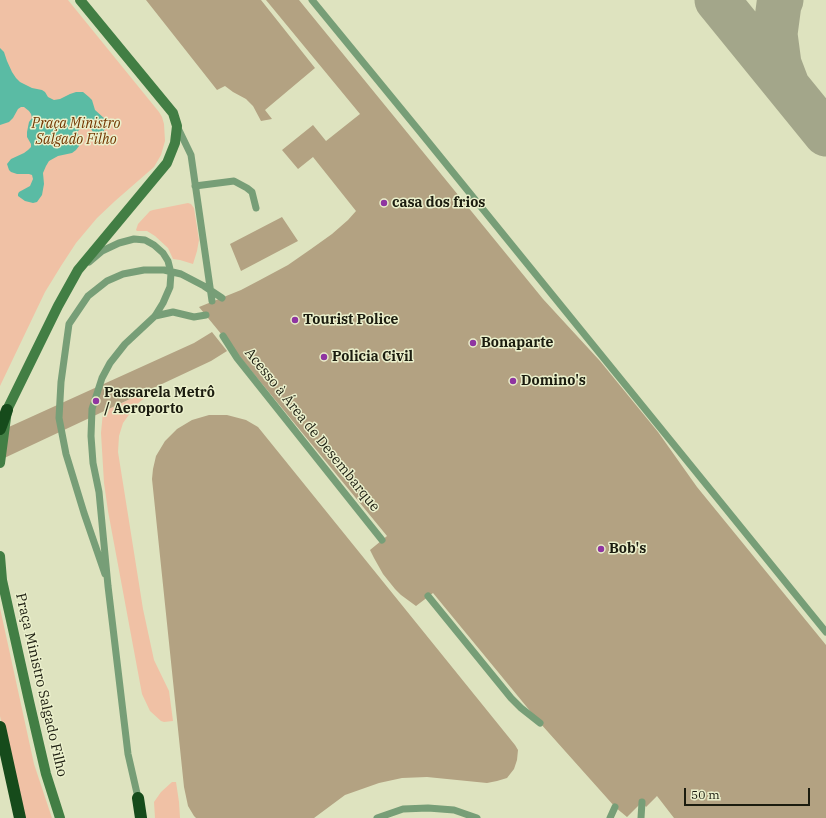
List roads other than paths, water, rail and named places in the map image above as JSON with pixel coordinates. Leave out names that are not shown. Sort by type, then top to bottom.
[{"type":"highway","points":[[0,429],[7,410]]},
{"type":"highway","points":[[0,727],[20,818]]},
{"type":"highway","points":[[138,798],[141,818]]},
{"type":"street","points":[[0,463],[7,410],[58,306],[78,270],[167,163],[176,143],[176,126],[173,113],[80,0]]},
{"type":"street","name":"Praça Ministro Salgado Filho","points":[[0,556],[2,580],[30,708],[46,774],[60,818]]},
{"type":"lane","points":[[312,0],[826,632]]},
{"type":"lane","points":[[176,126],[191,155],[212,301]]},
{"type":"lane","points":[[195,186],[234,181],[252,192],[256,208]]},
{"type":"lane","points":[[78,270],[102,251],[119,243],[134,239],[145,240],[154,245],[163,253],[168,261],[171,273],[170,287],[163,303],[155,316],[125,344],[110,363],[102,378],[92,409],[91,436],[99,492],[108,586],[128,754],[138,798],[145,818]]},
{"type":"lane","points":[[108,586],[66,454],[59,418],[61,382],[69,324],[88,296],[107,281],[123,274],[144,270],[164,270],[181,274],[204,286],[222,298]]},
{"type":"lane","points":[[155,316],[173,312],[194,317],[206,315]]},
{"type":"lane","name":"Acesso à Área de Desembarque","points":[[223,336],[236,358],[382,540]]},
{"type":"lane","points":[[428,596],[511,698],[540,723]]},
{"type":"lane","points":[[641,818],[642,802]]},
{"type":"lane","points":[[610,818],[615,807]]},
{"type":"lane","points":[[377,818],[403,809],[428,808],[454,810],[477,818]]},
{"type":"water","points":[[0,48],[4,52],[12,72],[20,82],[32,88],[42,90],[48,97],[54,100],[76,92],[83,92],[92,100],[95,110],[105,119],[106,123],[103,132],[98,134],[94,134],[87,125],[81,128],[78,131],[80,141],[76,150],[72,153],[58,156],[49,161],[43,173],[44,184],[42,195],[37,202],[33,203],[25,201],[18,196],[19,192],[30,186],[33,179],[32,175],[11,172],[7,164],[11,159],[24,153],[31,147],[27,137],[27,132],[29,122],[32,118],[29,111],[24,107],[21,107],[9,122],[0,125]]},
{"type":"place","name":"casa dos frios","points":[[384,203]]},
{"type":"place","name":"Tourist Police","points":[[295,320]]},
{"type":"place","name":"Bonaparte","points":[[473,343]]},
{"type":"place","name":"Policia Civil","points":[[324,357]]},
{"type":"place","name":"Domino's","points":[[513,381]]},
{"type":"place","name":"Passarela Metrô / Aeroporto","points":[[96,401]]},
{"type":"place","name":"Bob's","points":[[601,549]]}]
